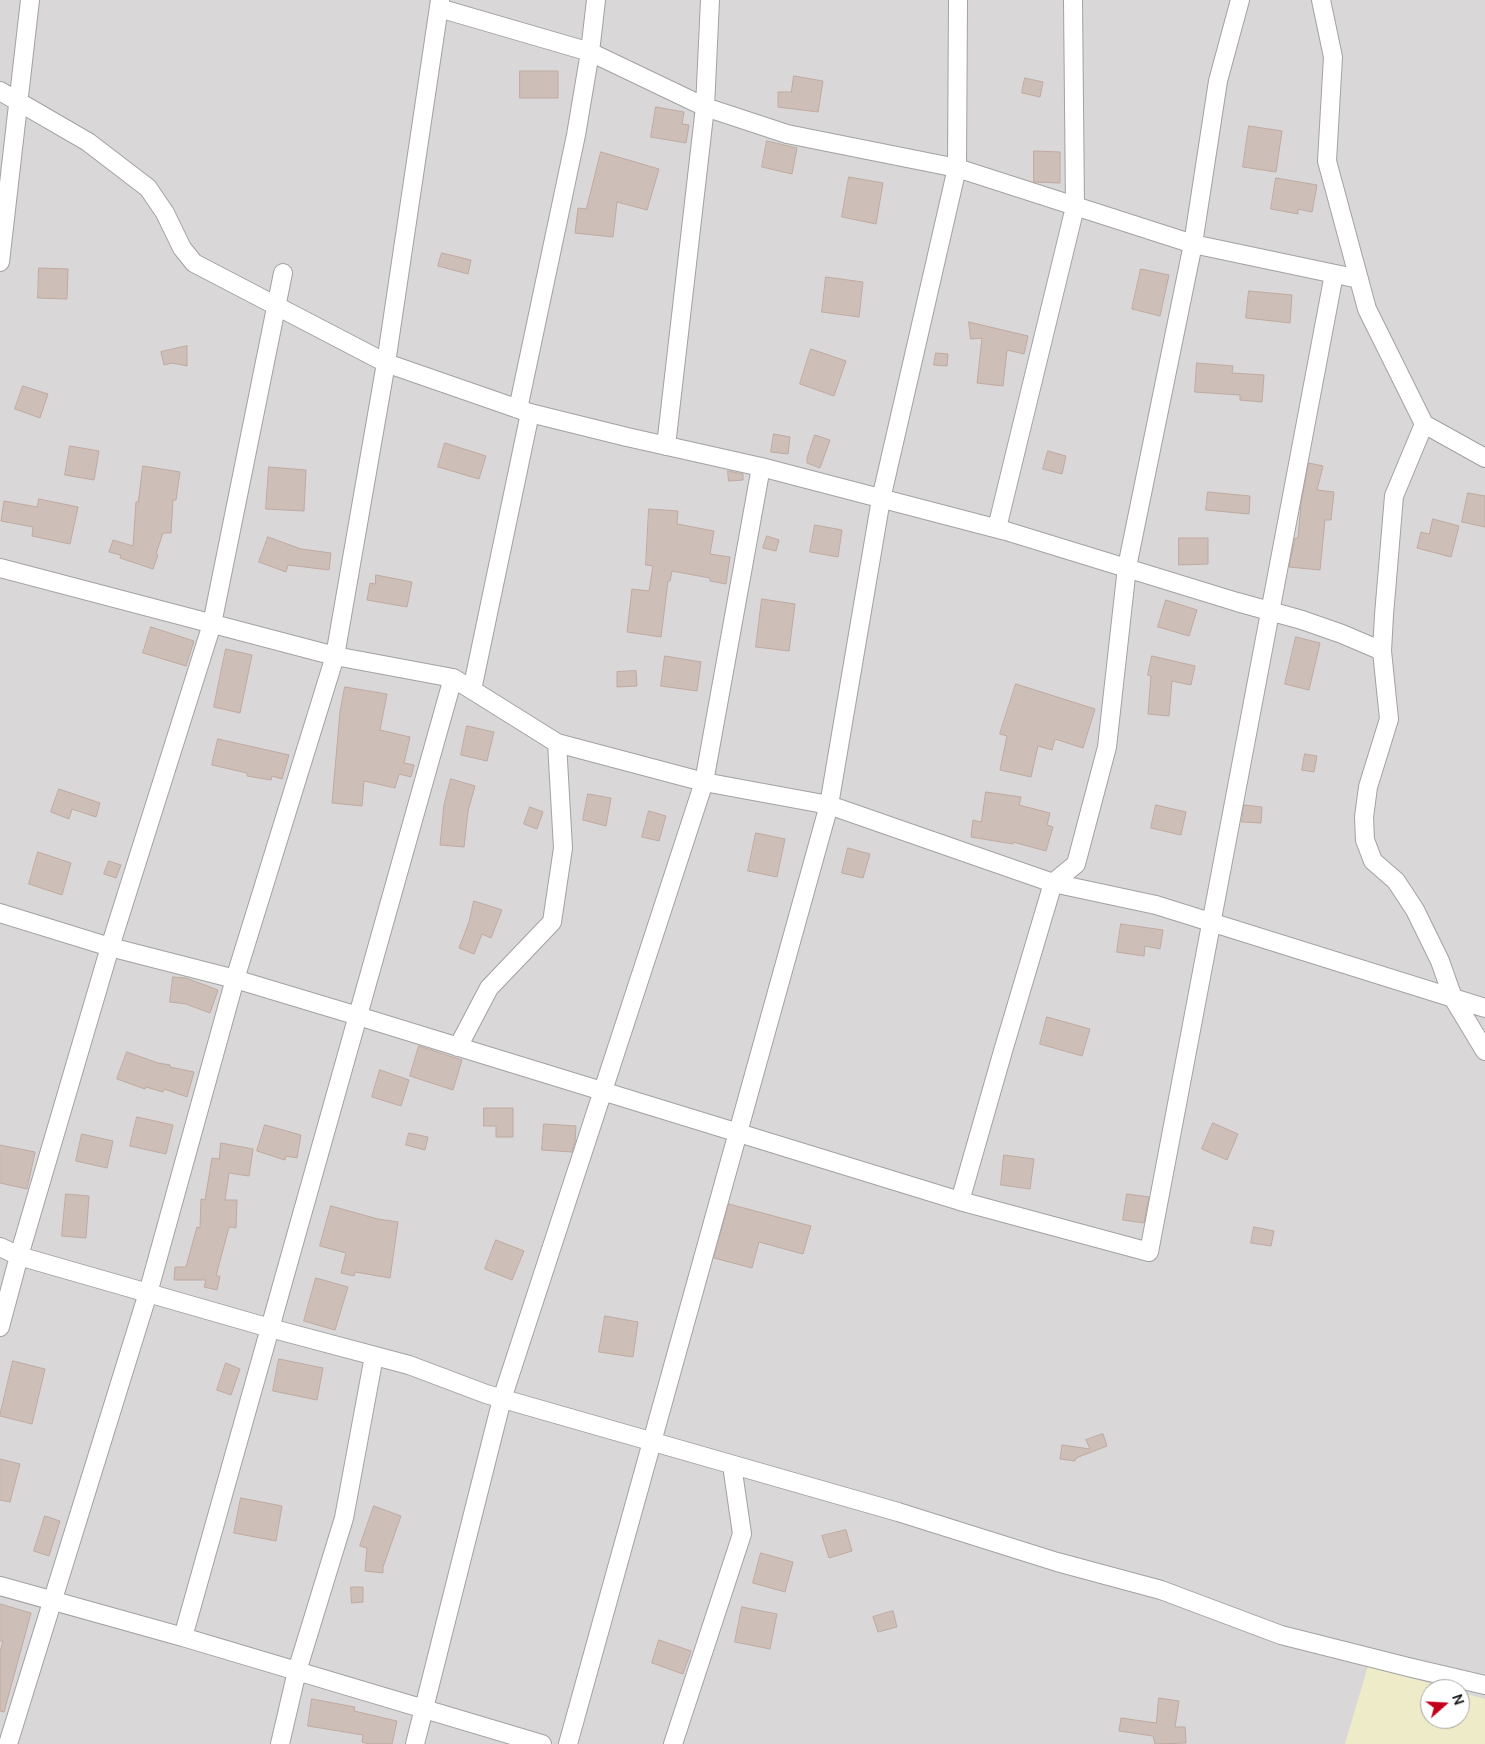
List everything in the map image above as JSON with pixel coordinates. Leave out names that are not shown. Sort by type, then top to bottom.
[{"type":"street","points":[[0,262],[30,0]]},
{"type":"street","points":[[472,690],[576,135],[590,52],[596,0]]},
{"type":"street","points":[[666,446],[705,107],[710,0]]},
{"type":"street","points":[[568,1744],[829,805],[881,498],[957,168],[958,0]]},
{"type":"street","points":[[997,528],[1076,207],[1073,0]]},
{"type":"street","points":[[960,1201],[1053,883],[1076,864],[1107,747],[1127,567],[1193,244],[1218,82],[1240,0]]},
{"type":"street","points":[[1321,0],[1332,57],[1327,162],[1367,309],[1424,424],[1485,458]]},
{"type":"street","points":[[8,1744],[148,1293],[235,979],[335,656],[386,363],[440,4],[590,52],[705,107],[787,134],[957,168],[1193,244],[1359,279]]},
{"type":"street","points":[[0,91],[88,142],[148,188],[165,213],[182,248],[194,264],[386,363],[524,411],[761,467],[997,528],[1302,620],[1382,651]]},
{"type":"street","points":[[0,1327],[110,947],[212,624],[283,273]]},
{"type":"street","points":[[0,913],[110,947],[235,979],[960,1201],[1149,1252],[1334,274]]},
{"type":"street","points":[[1424,424],[1394,496],[1382,651],[1390,719],[1368,787],[1364,817],[1365,840],[1373,861],[1396,881],[1415,910],[1440,961],[1454,998],[1485,1050]]},
{"type":"street","points":[[415,1744],[502,1399],[704,782],[761,467]]},
{"type":"street","points":[[0,568],[335,656],[452,678],[558,743],[704,782],[829,805],[1053,883],[1156,905],[1485,1008]]},
{"type":"street","points":[[183,1637],[452,678]]},
{"type":"street","points":[[458,1047],[489,988],[552,922],[563,848],[558,743]]},
{"type":"street","points":[[0,1247],[19,1256],[270,1328],[409,1365],[502,1399],[898,1512],[1057,1562],[1161,1590],[1281,1635],[1485,1685]]},
{"type":"street","points":[[280,1744],[297,1671],[344,1518],[374,1356]]},
{"type":"street","points":[[673,1744],[742,1534],[732,1465]]},
{"type":"street","points":[[0,1586],[183,1637],[542,1744]]},
{"type":"shaded area","points":[[0,0],[1485,0],[1485,1744],[0,1744]]},
{"type":"shaded area","points":[[1368,1666],[1420,1681],[1420,1729],[1470,1729],[1470,1695],[1485,1699],[1485,1744],[1345,1744]]},
{"type":"building","points":[[520,71],[558,71],[558,98],[520,98]]},
{"type":"building","points":[[794,76],[823,81],[818,112],[778,107],[778,92],[791,92]]},
{"type":"building","points":[[1025,78],[1043,82],[1040,97],[1022,93]]},
{"type":"building","points":[[656,107],[684,112],[682,124],[689,125],[686,143],[651,137]]},
{"type":"building","points":[[1249,126],[1282,131],[1276,172],[1243,167]]},
{"type":"building","points":[[767,141],[797,148],[792,174],[762,167]]},
{"type":"building","points":[[1034,151],[1060,152],[1060,183],[1034,182]]},
{"type":"building","points":[[601,152],[659,169],[647,210],[617,202],[613,237],[575,233],[578,208],[586,209]]},
{"type":"building","points":[[849,177],[883,183],[876,224],[842,217]]},
{"type":"building","points":[[1276,178],[1317,185],[1312,212],[1298,209],[1298,214],[1271,209]]},
{"type":"building","points":[[442,253],[471,260],[468,274],[438,266]]},
{"type":"building","points":[[39,268],[68,269],[67,299],[38,298]]},
{"type":"building","points":[[1141,269],[1169,275],[1160,316],[1132,309]]},
{"type":"building","points":[[826,277],[863,282],[859,317],[822,312]]},
{"type":"building","points":[[1249,291],[1292,295],[1290,323],[1246,318]]},
{"type":"building","points":[[969,322],[1028,336],[1024,354],[1007,350],[1003,386],[977,383],[982,338],[971,339]]},
{"type":"building","points":[[187,346],[187,366],[172,363],[164,365],[161,352]]},
{"type":"building","points":[[811,349],[846,361],[834,396],[800,384]]},
{"type":"building","points":[[936,353],[948,354],[947,366],[934,365]]},
{"type":"building","points":[[1197,363],[1233,366],[1232,373],[1264,375],[1262,402],[1240,400],[1240,395],[1195,392]]},
{"type":"building","points":[[23,386],[48,394],[40,418],[15,409]]},
{"type":"building","points":[[774,434],[790,437],[788,454],[771,452]]},
{"type":"building","points":[[815,435],[830,440],[820,468],[807,463]]},
{"type":"building","points":[[445,443],[486,456],[479,479],[438,467]]},
{"type":"building","points":[[70,446],[99,451],[94,480],[65,475]]},
{"type":"building","points":[[1048,451],[1066,456],[1062,474],[1043,469]]},
{"type":"building","points":[[1309,463],[1323,466],[1317,490],[1334,492],[1331,520],[1325,520],[1320,570],[1289,567],[1295,538],[1298,538],[1301,504]]},
{"type":"building","points":[[143,466],[180,472],[176,500],[173,500],[171,533],[163,533],[153,569],[120,558],[121,555],[109,552],[113,540],[133,546],[136,502],[138,502]]},
{"type":"building","points":[[269,467],[306,470],[304,511],[266,509]]},
{"type":"building","points":[[728,471],[743,474],[743,480],[729,481]]},
{"type":"building","points":[[1208,492],[1250,496],[1249,514],[1206,510]]},
{"type":"building","points":[[1468,493],[1485,496],[1485,527],[1462,522]]},
{"type":"building","points":[[39,499],[78,507],[70,544],[32,536],[33,527],[1,521],[4,501],[37,507]]},
{"type":"building","points":[[649,509],[678,511],[677,524],[714,531],[710,554],[730,557],[726,584],[710,581],[710,578],[672,571],[670,581],[668,581],[661,637],[627,632],[632,589],[649,591],[653,566],[646,565]]},
{"type":"building","points":[[1433,519],[1459,526],[1451,557],[1417,548],[1421,532],[1429,534]]},
{"type":"building","points":[[815,525],[842,530],[838,557],[810,552]]},
{"type":"building","points":[[767,536],[779,540],[776,551],[763,548]]},
{"type":"building","points":[[268,537],[301,549],[331,553],[329,570],[288,565],[286,572],[259,562]]},
{"type":"building","points":[[1179,538],[1208,538],[1208,564],[1179,565]]},
{"type":"building","points":[[376,575],[412,582],[407,607],[367,600],[370,583],[375,584]]},
{"type":"building","points":[[762,599],[795,604],[789,651],[756,647]]},
{"type":"building","points":[[1166,600],[1197,610],[1189,636],[1158,627]]},
{"type":"building","points":[[151,627],[194,641],[186,666],[143,653]]},
{"type":"building","points":[[1296,637],[1320,643],[1309,690],[1285,684]]},
{"type":"building","points":[[226,649],[252,655],[240,713],[214,707]]},
{"type":"building","points":[[665,656],[701,662],[697,691],[661,686]]},
{"type":"building","points":[[1152,656],[1195,666],[1191,685],[1172,681],[1169,716],[1148,714],[1151,676],[1148,675]]},
{"type":"building","points":[[636,671],[637,686],[617,687],[617,672]]},
{"type":"building","points":[[1016,684],[1095,709],[1083,748],[1055,739],[1052,750],[1038,746],[1031,777],[1000,770],[1007,736],[1000,734]]},
{"type":"building","points":[[345,687],[387,694],[380,730],[410,737],[404,763],[414,765],[411,777],[399,774],[395,788],[364,781],[362,806],[332,803],[340,712]]},
{"type":"building","points":[[467,726],[494,732],[487,761],[461,755]]},
{"type":"building","points":[[218,739],[289,755],[282,779],[272,776],[271,780],[247,776],[247,773],[212,765]]},
{"type":"building","points":[[1305,754],[1317,756],[1314,772],[1302,770]]},
{"type":"building","points":[[451,779],[475,786],[468,811],[464,847],[440,845],[444,805]]},
{"type":"building","points":[[59,789],[100,803],[96,817],[72,809],[69,819],[51,812]]},
{"type":"building","points":[[986,792],[1021,797],[1019,805],[1050,813],[1047,825],[1053,827],[1046,851],[1013,842],[1013,844],[971,837],[973,820],[981,822]]},
{"type":"building","points":[[588,794],[611,798],[606,826],[583,820]]},
{"type":"building","points":[[1156,805],[1186,812],[1181,835],[1151,828]]},
{"type":"building","points":[[1244,805],[1262,807],[1261,823],[1242,822]]},
{"type":"building","points":[[530,807],[543,812],[537,829],[524,824]]},
{"type":"building","points":[[649,811],[666,816],[659,841],[642,837]]},
{"type":"building","points":[[756,833],[785,839],[777,877],[748,871]]},
{"type":"building","points":[[848,848],[870,854],[863,878],[842,873]]},
{"type":"building","points":[[38,852],[71,863],[62,895],[29,884]]},
{"type":"building","points":[[109,861],[121,865],[116,878],[104,874]]},
{"type":"building","points":[[474,901],[502,910],[491,938],[482,934],[474,954],[459,948],[469,922]]},
{"type":"building","points":[[1121,924],[1163,930],[1160,949],[1145,946],[1144,956],[1117,952]]},
{"type":"building","points":[[173,977],[186,978],[218,990],[210,1013],[186,1004],[170,1002]]},
{"type":"building","points":[[1047,1017],[1090,1029],[1082,1056],[1040,1044]]},
{"type":"building","points":[[419,1046],[462,1060],[453,1090],[410,1076]]},
{"type":"building","points":[[127,1052],[158,1063],[170,1065],[170,1067],[194,1072],[187,1097],[164,1089],[163,1092],[146,1087],[145,1089],[117,1079]]},
{"type":"building","points":[[380,1070],[409,1080],[401,1106],[372,1097]]},
{"type":"building","points":[[484,1108],[513,1108],[513,1137],[496,1137],[496,1126],[484,1126]]},
{"type":"building","points":[[137,1117],[173,1125],[166,1154],[130,1146]]},
{"type":"building","points":[[1213,1123],[1238,1134],[1227,1160],[1202,1149]]},
{"type":"building","points":[[544,1124],[576,1126],[572,1152],[542,1150]]},
{"type":"building","points":[[265,1125],[301,1135],[297,1158],[286,1156],[285,1160],[257,1151]]},
{"type":"building","points":[[409,1133],[428,1137],[425,1150],[406,1145]]},
{"type":"building","points":[[82,1134],[113,1141],[107,1168],[76,1161]]},
{"type":"building","points":[[221,1143],[253,1149],[249,1176],[229,1173],[225,1200],[237,1200],[236,1228],[229,1227],[216,1276],[220,1276],[217,1290],[204,1287],[206,1280],[174,1280],[175,1267],[186,1267],[197,1227],[200,1228],[201,1199],[205,1200],[212,1158],[219,1159]]},
{"type":"building","points":[[0,1145],[35,1152],[27,1189],[0,1183]]},
{"type":"building","points":[[1004,1155],[1034,1159],[1030,1189],[1001,1185]]},
{"type":"building","points":[[66,1194],[89,1196],[86,1238],[62,1236]]},
{"type":"building","points":[[1127,1194],[1149,1197],[1144,1223],[1123,1220]]},
{"type":"building","points":[[729,1204],[811,1226],[803,1254],[759,1242],[752,1268],[714,1258]]},
{"type":"building","points":[[331,1206],[378,1219],[398,1222],[390,1278],[355,1272],[354,1276],[341,1273],[346,1253],[320,1246]]},
{"type":"building","points":[[1254,1227],[1274,1231],[1271,1246],[1251,1243]]},
{"type":"building","points":[[496,1240],[524,1251],[512,1280],[485,1269]]},
{"type":"building","points":[[316,1278],[348,1287],[335,1330],[304,1321]]},
{"type":"building","points":[[605,1316],[638,1322],[633,1357],[599,1352]]},
{"type":"building","points":[[279,1359],[323,1368],[317,1400],[273,1391]]},
{"type":"building","points":[[13,1361],[45,1369],[32,1424],[0,1416]]},
{"type":"building","points":[[226,1363],[240,1369],[231,1395],[217,1390]]},
{"type":"building","points":[[1103,1434],[1107,1446],[1076,1458],[1075,1461],[1060,1459],[1062,1445],[1090,1449],[1086,1440]]},
{"type":"building","points":[[0,1459],[20,1464],[10,1502],[0,1500]]},
{"type":"building","points":[[241,1498],[282,1506],[276,1541],[234,1533]]},
{"type":"building","points":[[374,1506],[401,1516],[383,1567],[383,1573],[365,1571],[367,1548],[360,1546]]},
{"type":"building","points":[[45,1516],[60,1521],[49,1556],[34,1551]]},
{"type":"building","points":[[846,1530],[852,1551],[829,1558],[822,1536]]},
{"type":"building","points":[[761,1553],[793,1562],[785,1592],[753,1583]]},
{"type":"building","points":[[351,1587],[363,1587],[363,1602],[352,1603]]},
{"type":"building","points":[[0,1604],[31,1613],[4,1712],[0,1711],[0,1652],[3,1641],[0,1641]]},
{"type":"building","points":[[742,1607],[777,1614],[770,1649],[735,1642]]},
{"type":"building","points":[[893,1611],[897,1627],[878,1632],[873,1617]]},
{"type":"building","points":[[659,1640],[691,1651],[683,1674],[652,1663]]},
{"type":"building","points":[[1159,1698],[1179,1701],[1175,1727],[1185,1727],[1186,1743],[1155,1744],[1153,1736],[1119,1731],[1121,1718],[1156,1723]]},
{"type":"building","points":[[312,1699],[355,1707],[354,1711],[397,1721],[392,1744],[369,1744],[362,1742],[363,1735],[308,1726]]}]
